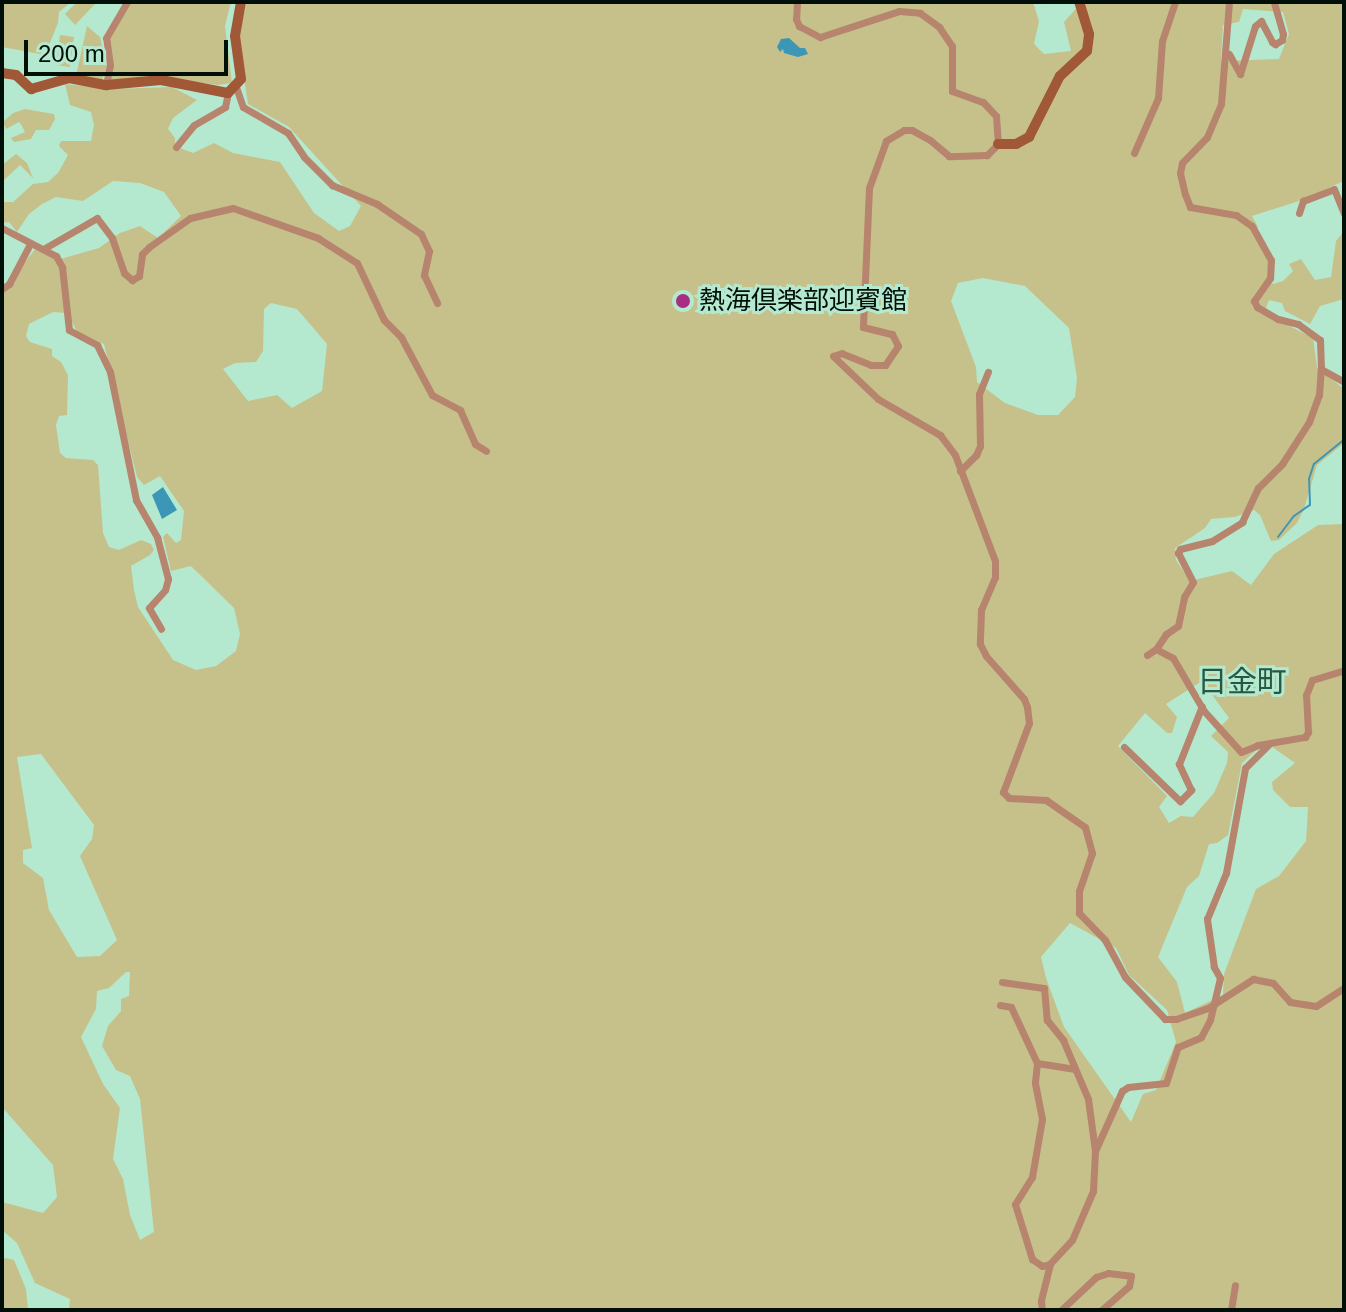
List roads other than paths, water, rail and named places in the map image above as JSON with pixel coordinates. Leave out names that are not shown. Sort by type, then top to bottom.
[{"type":"street","points":[[106,85],[110,65],[106,38],[127,2]]},
{"type":"street","points":[[176,147],[194,125],[225,107],[241,71],[235,36],[241,2]]},
{"type":"street","points":[[797,2],[796,19],[799,26],[820,37],[899,11],[920,13],[932,20],[952,46],[952,91],[989,106],[999,127],[998,144],[991,154],[956,158],[912,130],[904,130],[886,141],[871,173],[869,188],[863,327],[892,334],[898,346],[889,362],[880,366],[842,353],[833,356],[878,399],[940,435],[955,455],[995,561],[993,586],[981,610],[980,644],[1027,707],[1029,723],[1003,792],[1009,798],[1046,800],[1085,827],[1092,853],[1079,891],[1079,913],[1105,940],[1125,977],[1165,1019],[1176,1019],[1215,1005],[1259,978],[1273,983],[1290,1002],[1316,1006],[1344,988]]},
{"type":"street","points":[[998,144],[1016,144],[1029,137],[1060,76],[1087,51],[1089,34],[1079,2]]},
{"type":"street","points":[[1134,153],[1158,98],[1160,52],[1175,2]]},
{"type":"street","points":[[1147,655],[1178,626],[1184,597],[1193,582],[1178,553],[1180,549],[1212,541],[1242,522],[1258,488],[1282,464],[1309,422],[1319,395],[1320,340],[1298,324],[1278,319],[1257,307],[1254,301],[1270,278],[1271,260],[1252,226],[1236,215],[1190,207],[1180,173],[1182,163],[1214,123],[1227,52],[1229,2]]},
{"type":"street","points":[[1227,52],[1240,74],[1255,26],[1261,21],[1272,42],[1279,43],[1283,34],[1274,2]]},
{"type":"street","points":[[2,73],[16,75],[31,89],[69,78],[106,85],[161,80],[232,90],[243,107],[283,128],[332,185],[377,204],[421,234],[429,251],[424,275],[437,303]]},
{"type":"street","points":[[1299,213],[1303,201],[1334,189],[1344,214]]},
{"type":"street","points":[[45,248],[97,218],[112,238],[124,273],[132,280],[139,276],[142,254],[149,247],[190,218],[233,208],[318,238],[357,263],[384,320],[401,337],[432,395],[460,410],[477,447],[486,451]]},
{"type":"street","points":[[2,228],[30,244],[45,248],[60,261],[69,330],[97,345],[110,372],[136,500],[157,537],[168,579],[165,590],[149,608],[161,629]]},
{"type":"street","points":[[2,289],[9,284],[30,244]]},
{"type":"street","points":[[1321,369],[1344,382]]},
{"type":"street","points":[[960,471],[976,455],[980,446],[979,394],[988,372]]},
{"type":"street","points":[[1156,649],[1180,664],[1182,676],[1202,706],[1241,752],[1258,745],[1305,737],[1308,732],[1306,695],[1312,680],[1344,670]]},
{"type":"street","points":[[1124,747],[1180,801],[1191,790],[1179,764],[1202,706]]},
{"type":"street","points":[[1095,1151],[1122,1091],[1128,1087],[1166,1083],[1178,1047],[1201,1037],[1215,1005],[1220,978],[1214,967],[1207,919],[1226,873],[1245,768],[1268,745]]},
{"type":"street","points":[[1002,982],[1044,988],[1047,1020],[1063,1040],[1088,1099],[1095,1151],[1093,1191],[1072,1240],[1050,1264],[1041,1301],[1042,1310]]},
{"type":"street","points":[[1000,1005],[1011,1007],[1037,1063],[1035,1083],[1042,1119],[1032,1177],[1015,1204],[1032,1259],[1042,1266],[1050,1264]]},
{"type":"street","points":[[1037,1063],[1074,1069]]},
{"type":"street","points":[[1061,1310],[1096,1277],[1108,1273],[1131,1276],[1129,1286],[1101,1310]]},
{"type":"street","points":[[1231,1310],[1235,1285]]},
{"type":"water","points":[[789,38],[800,48],[805,48],[808,54],[798,57],[784,53],[783,49],[780,52],[777,47],[781,39]]},
{"type":"water","points":[[163,487],[177,510],[162,519],[152,495]]},
{"type":"waterway","points":[[1278,537],[1294,516],[1310,505],[1309,479],[1314,464],[1344,440]]},
{"type":"place","name":"熱海倶楽部迎賓館","points":[[683,301]]},
{"type":"district","name":"日金町","points":[[1242,682]]}]
